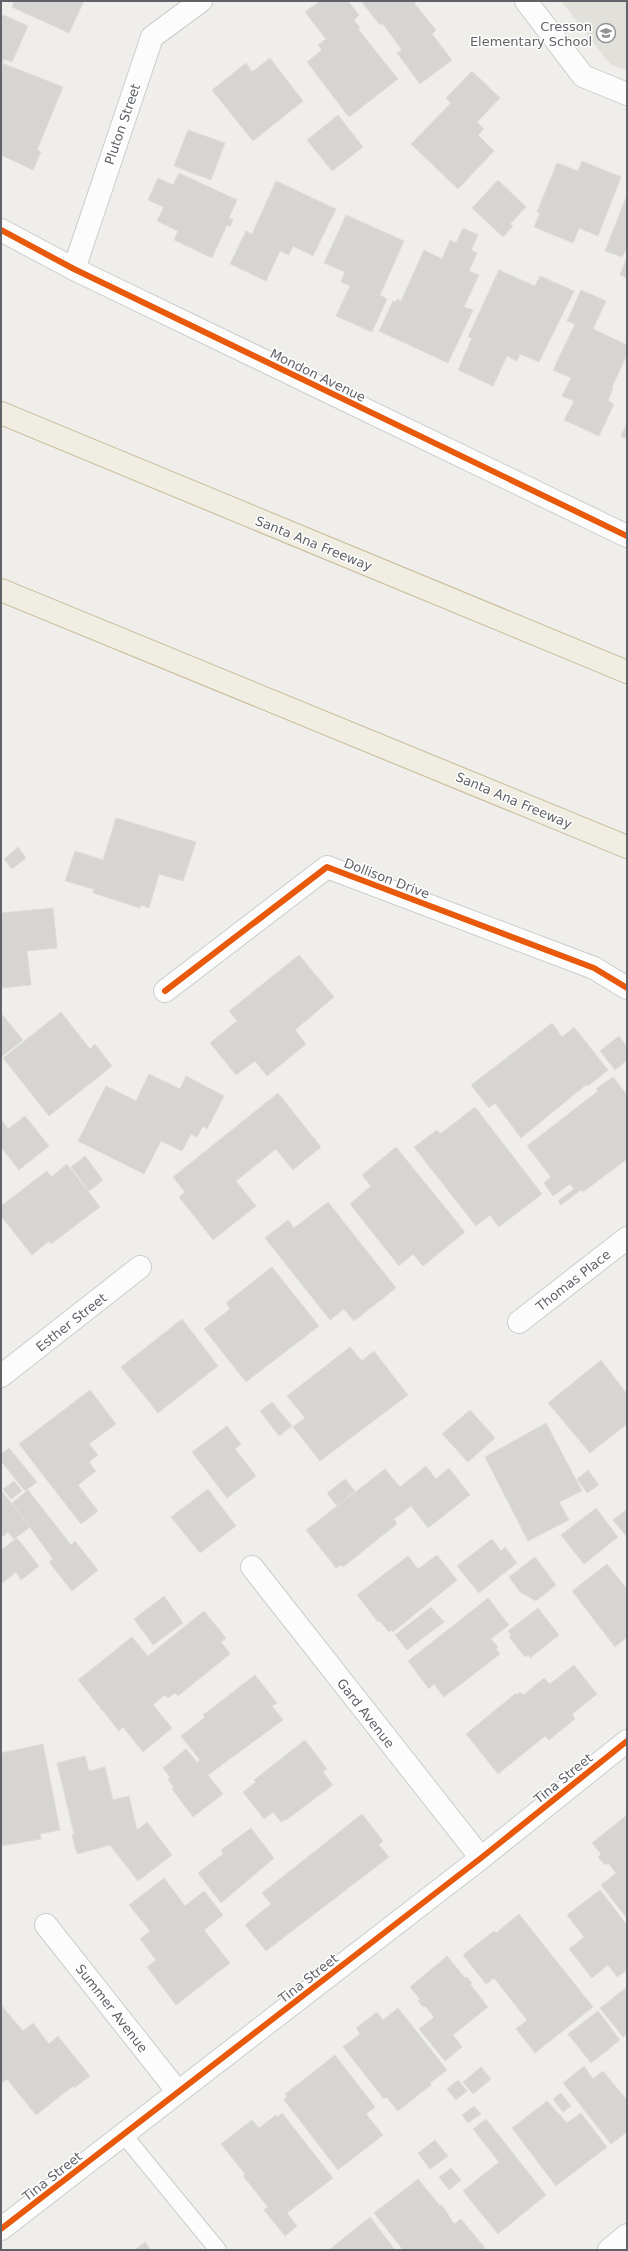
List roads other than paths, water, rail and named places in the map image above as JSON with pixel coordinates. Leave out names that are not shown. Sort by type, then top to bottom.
[{"type":"highway","name":"Santa Ana Freeway","points":[[1,413],[627,672]]},
{"type":"highway","name":"Santa Ana Freeway","points":[[1,590],[627,847]]},
{"type":"street","name":"Pluton Street","points":[[74,269],[152,37],[201,1]]},
{"type":"street","points":[[526,1],[583,76],[627,94]]},
{"type":"street","name":"Mondon Avenue","points":[[1,230],[74,269],[627,536]]},
{"type":"street","name":"Dollison Drive","points":[[165,991],[327,867],[594,968],[627,988]]},
{"type":"street","name":"Thomas Place","points":[[519,1322],[627,1238]]},
{"type":"street","name":"Esther Street","points":[[1,1376],[140,1267]]},
{"type":"street","name":"Gard Avenue","points":[[252,1567],[480,1858]]},
{"type":"street","name":"Tina Street","points":[[1,2229],[480,1858],[627,1741]]},
{"type":"street","name":"Summer Avenue","points":[[46,1925],[178,2092]]},
{"type":"street","points":[[609,2250],[627,2235]]},
{"type":"lane","points":[[123,2134],[218,2250]]},
{"type":"place","name":"Cresson Elementary School","points":[[606,33]]}]
